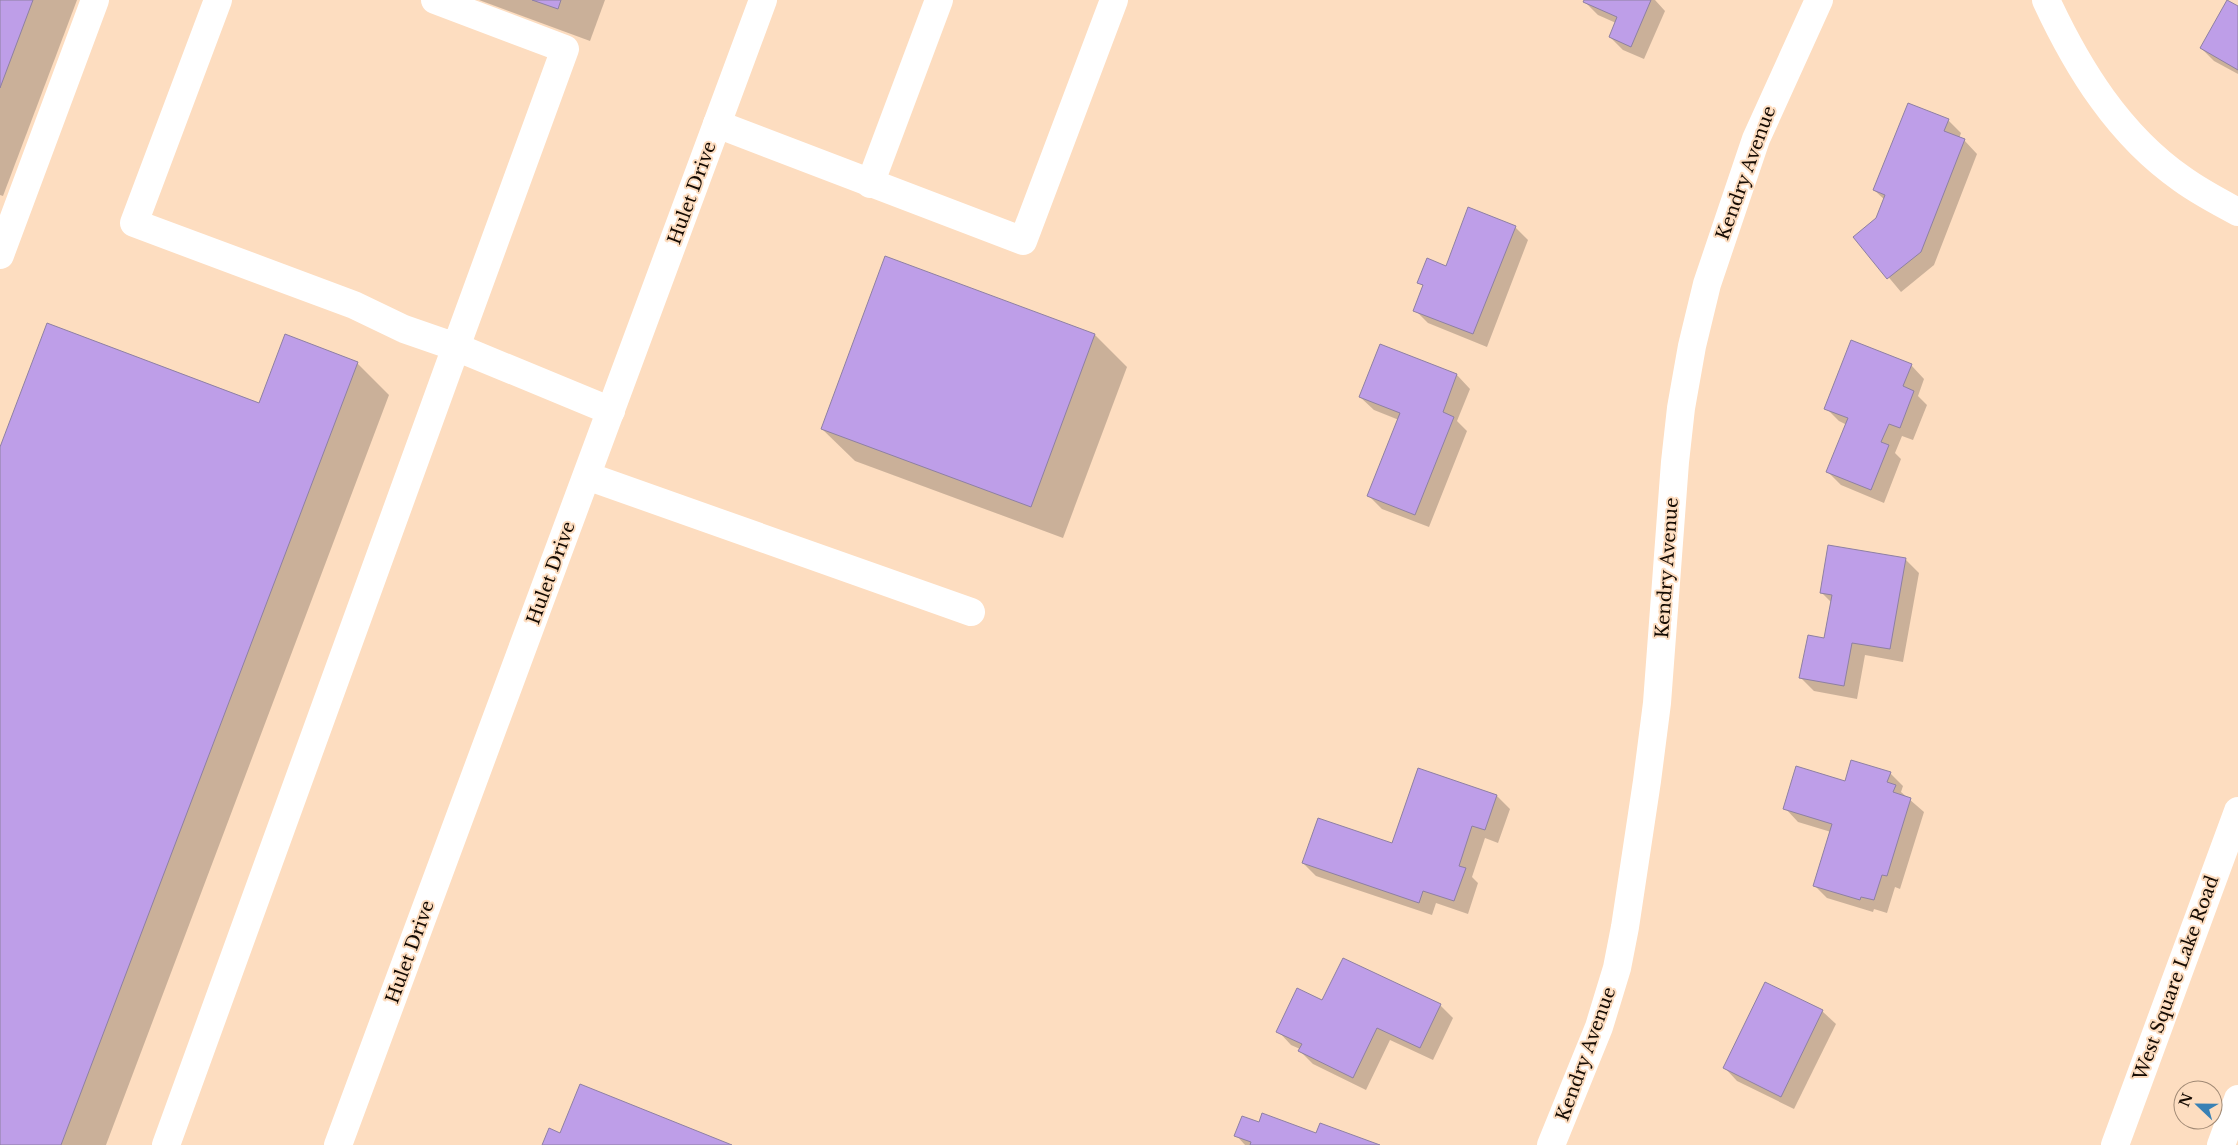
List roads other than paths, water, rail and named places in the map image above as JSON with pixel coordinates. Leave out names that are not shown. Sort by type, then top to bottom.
[{"type":"main road","points":[[0,255],[95,0]]},
{"type":"main road","points":[[218,0],[134,223],[354,305],[404,328],[456,347],[610,411]]},
{"type":"main road","points":[[166,1145],[565,49],[435,0]]},
{"type":"main road","name":"Hulet Drive","points":[[345,1143],[586,476],[763,0]]},
{"type":"main road","points":[[870,184],[939,0]]},
{"type":"main road","points":[[717,124],[1023,241],[1114,0]]},
{"type":"main road","name":"Kendry Avenue","points":[[1551,1145],[1599,1027],[1617,968],[1625,927],[1657,703],[1675,462],[1681,408],[1692,346],[1705,292],[1756,139],[1819,0]]},
{"type":"main road","points":[[2046,0],[2079,65],[2125,128],[2149,152],[2182,179],[2238,212]]},
{"type":"main road","points":[[586,476],[971,612]]},
{"type":"main road","name":"West Square Lake Road","points":[[2115,1145],[2238,811]]},
{"type":"main road","points":[[2221,1145],[2238,1099]]}]
